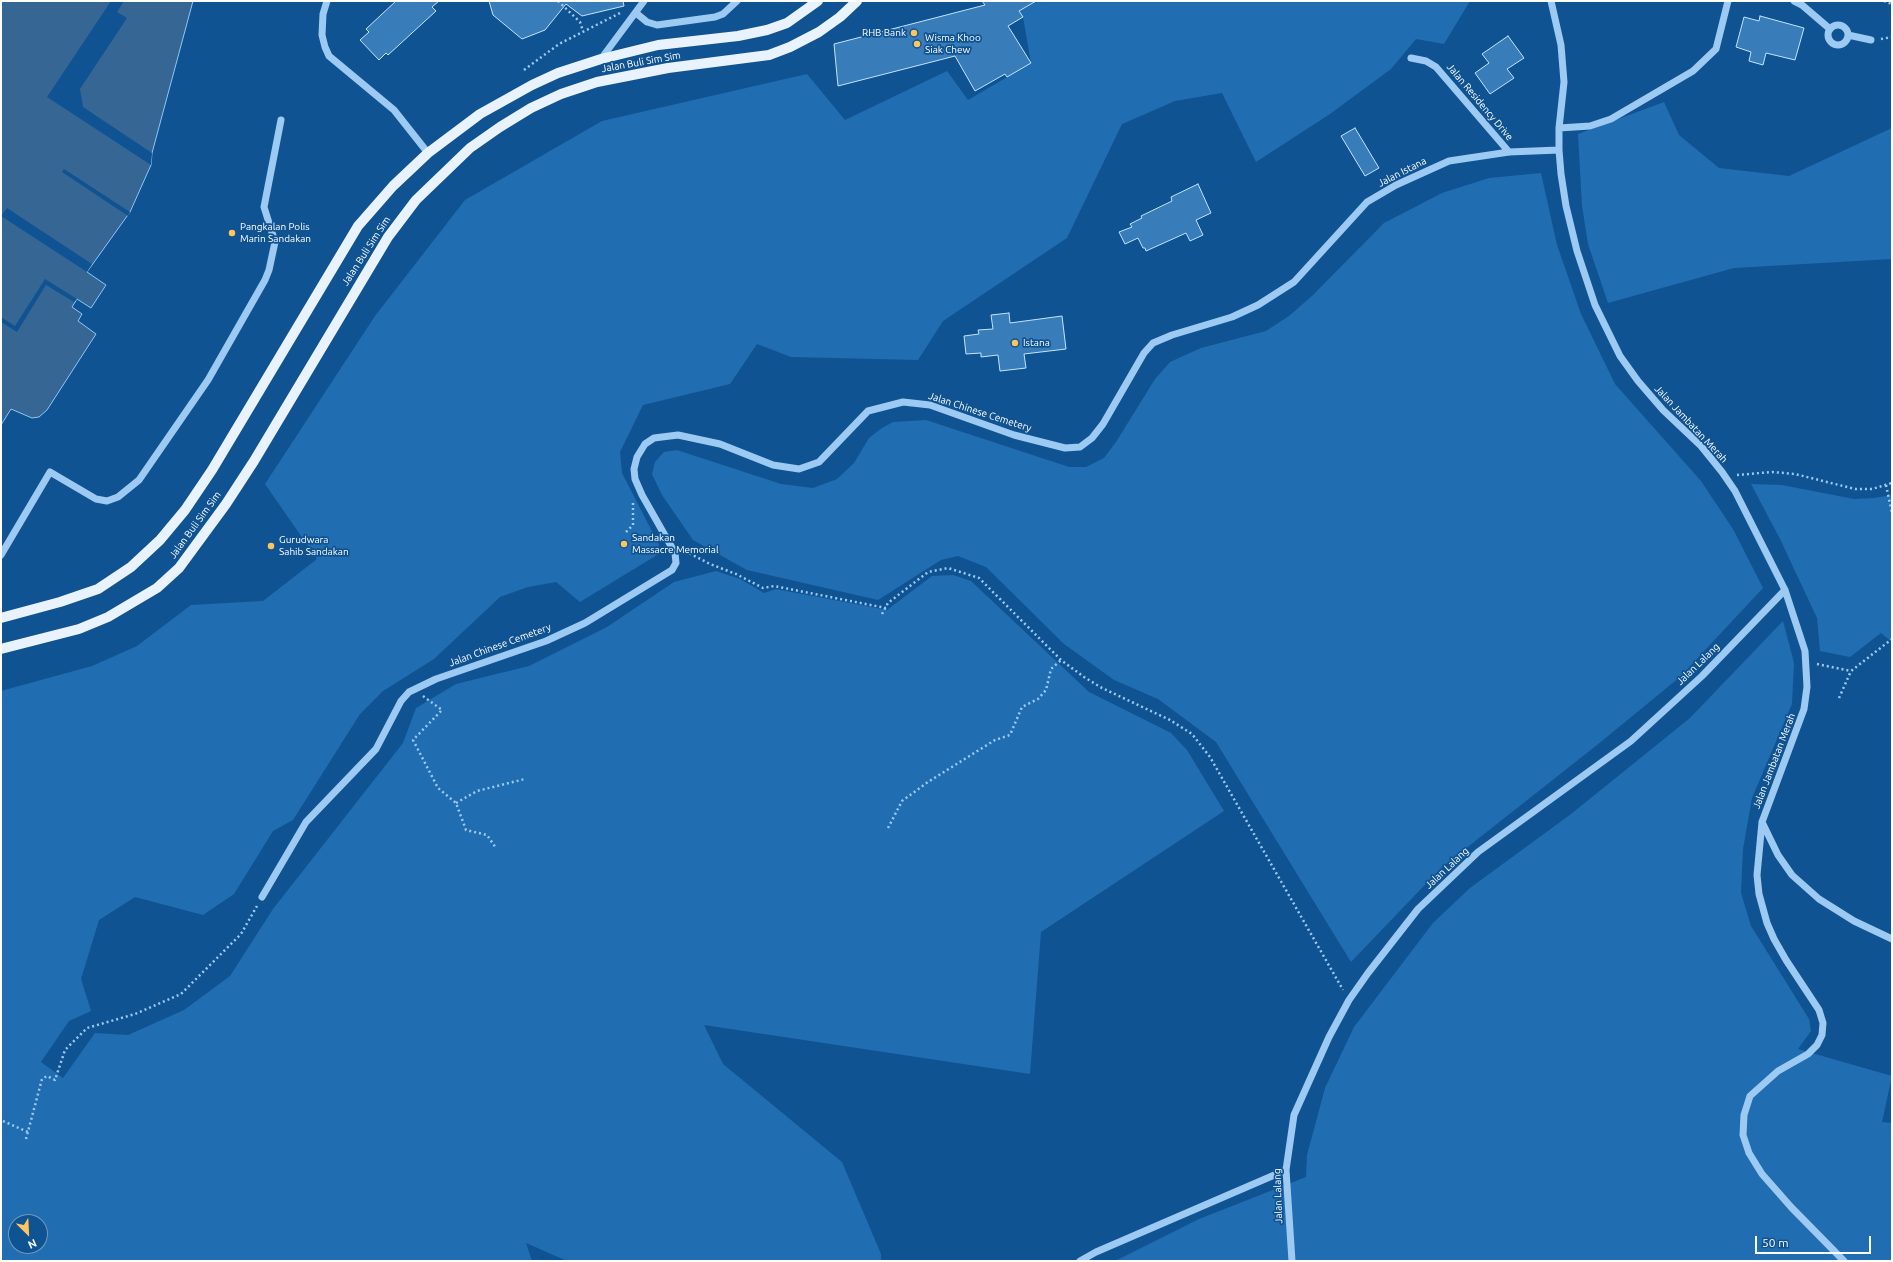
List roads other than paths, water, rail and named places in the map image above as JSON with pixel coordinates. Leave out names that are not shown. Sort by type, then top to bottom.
[{"type":"main road","name":"Jalan Buli Sim Sim","points":[[1,618],[53,604],[98,589],[131,567],[160,540],[184,510],[212,470],[358,226],[393,186],[428,153],[480,114],[532,85],[558,73],[601,59],[658,46],[738,36],[766,30],[786,23],[818,1]]},
{"type":"main road","name":"Jalan Buli Sim Sim","points":[[1,649],[79,629],[108,616],[157,588],[179,568],[226,504],[246,473],[388,237],[416,200],[470,148],[500,127],[532,108],[561,94],[597,82],[668,68],[769,55],[790,47],[819,32],[857,1]]},
{"type":"street","points":[[327,1],[323,14],[322,35],[325,47],[330,56],[394,110],[428,153]]},
{"type":"street","points":[[601,59],[644,1]]},
{"type":"street","points":[[636,12],[647,22],[657,25],[715,17],[728,10],[737,1]]},
{"type":"street","points":[[1551,1],[1561,45],[1563,75],[1559,150]]},
{"type":"street","points":[[1559,128],[1590,126],[1611,119],[1693,71],[1716,49],[1728,1]]},
{"type":"street","points":[[1794,1],[1802,5],[1830,30]]},
{"type":"street","points":[[1835,26],[1841,26],[1846,30],[1848,35],[1845,42],[1836,46],[1828,39],[1830,30],[1835,26]]},
{"type":"street","points":[[1848,35],[1870,40]]},
{"type":"street","name":"Jalan Residency Drive","points":[[1411,58],[1426,61],[1436,67],[1510,152]]},
{"type":"street","points":[[1,555],[50,472],[96,499],[107,501],[118,497],[139,480],[208,380],[265,280],[269,270],[275,242],[264,207],[264,201],[281,120]]},
{"type":"street","name":"Jalan Istana","points":[[1153,343],[1172,334],[1232,318],[1258,305],[1294,282],[1367,202],[1396,185],[1449,161],[1510,152],[1559,150]]},
{"type":"street","name":"Jalan Jambatan Merah","points":[[1559,150],[1566,206],[1577,250],[1596,306],[1607,332],[1620,356],[1644,389],[1663,410],[1701,446],[1735,491],[1785,590],[1801,635],[1806,662],[1807,687],[1804,709],[1762,822],[1757,875],[1759,894],[1764,915],[1774,939],[1819,1010],[1823,1023],[1822,1035],[1808,1054],[1778,1070],[1750,1096],[1744,1115],[1743,1135],[1749,1152],[1762,1174],[1791,1208],[1844,1261]]},
{"type":"street","name":"Jalan Chinese Cemetery","points":[[262,897],[306,822],[376,749],[401,701],[415,689],[436,678],[546,641],[585,623],[672,570],[676,563],[675,553],[637,484],[634,469],[637,457],[644,444],[654,438],[678,435],[720,444],[773,465],[799,469],[819,462],[868,411],[903,402],[930,405],[1014,435],[1066,448],[1080,447],[1092,438],[1103,424],[1144,353],[1153,343]]},
{"type":"street","name":"Jalan Lalang","points":[[1292,1261],[1286,1170],[1294,1115],[1329,1037],[1349,1000],[1368,973],[1418,909],[1478,852],[1631,741],[1702,676],[1785,590]]},
{"type":"street","points":[[1762,822],[1778,855],[1792,876],[1825,903],[1854,921],[1892,939]]},
{"type":"street","points":[[1080,1261],[1096,1252],[1286,1170]]},
{"type":"place","name":"RHB Bank","points":[[914,33]]},
{"type":"place","name":"Wisma Khoo Siak Chew","points":[[917,44]]},
{"type":"place","name":"Pangkalan Polis Marin Sandakan","points":[[232,233]]},
{"type":"place","name":"Istana","points":[[1015,343]]},
{"type":"place","name":"Sandakan Massacre Memorial","points":[[624,544]]},
{"type":"place","name":"Gurudwara Sahib Sandakan","points":[[271,546]]}]
